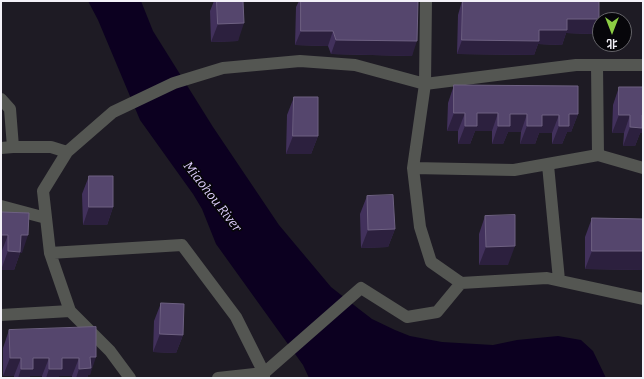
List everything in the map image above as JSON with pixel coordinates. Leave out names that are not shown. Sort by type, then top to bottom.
[{"type":"street","points":[[426,1],[425,84],[413,168],[420,227],[431,262],[461,283],[547,278],[643,299]]},
{"type":"street","points":[[130,378],[110,351],[70,311],[50,253],[43,191],[67,152],[116,110],[174,83],[222,68],[300,61],[355,65],[425,84],[576,65],[643,65]]},
{"type":"street","points":[[597,65],[598,155]]},
{"type":"street","points":[[1,99],[10,109],[7,147],[51,147],[67,152]]},
{"type":"street","points":[[413,168],[514,170],[598,155],[643,168]]},
{"type":"street","points":[[548,165],[558,280]]},
{"type":"street","points":[[1,206],[46,218]]},
{"type":"street","points":[[50,253],[182,245],[236,317],[264,375]]},
{"type":"street","points":[[218,378],[264,375],[361,288],[407,317],[437,312],[461,283]]},
{"type":"street","points":[[1,315],[70,311]]},
{"type":"water","name":"Miaohou River","points":[[88,1],[141,1],[153,31],[213,127],[279,225],[331,287],[372,319],[410,336],[442,342],[493,345],[517,340],[558,336],[581,340],[593,351],[606,378],[309,378],[303,365],[216,244],[202,209],[193,194],[140,120],[98,20]]},
{"type":"building","points":[[217,1],[243,1],[244,23],[218,24]]},
{"type":"building","points":[[301,1],[418,1],[417,41],[336,40],[333,31],[301,31]]},
{"type":"building","points":[[463,1],[599,1],[599,12],[592,12],[592,19],[567,19],[567,30],[539,30],[539,41],[462,40]]},
{"type":"building","points":[[454,85],[578,86],[578,114],[569,114],[569,126],[559,126],[559,115],[542,115],[542,126],[527,126],[527,114],[510,114],[510,126],[498,126],[498,113],[477,113],[477,126],[465,126],[465,113],[454,113]]},
{"type":"building","points":[[619,87],[643,87],[642,128],[630,127],[630,115],[619,115]]},
{"type":"building","points":[[294,97],[318,97],[318,136],[293,136]]},
{"type":"building","points":[[89,176],[113,176],[113,207],[89,207]]},
{"type":"building","points":[[393,195],[395,229],[368,230],[367,196]]},
{"type":"building","points":[[1,212],[29,213],[28,235],[21,235],[20,252],[8,251],[8,235],[1,235]]},
{"type":"building","points":[[515,215],[515,246],[486,247],[485,216]]},
{"type":"building","points":[[592,218],[643,219],[643,251],[592,251]]},
{"type":"building","points":[[161,303],[184,304],[183,335],[160,334]]},
{"type":"building","points":[[96,327],[96,357],[90,357],[91,368],[79,369],[79,358],[62,358],[62,369],[49,369],[49,358],[33,358],[33,369],[21,369],[21,358],[10,358],[9,330]]}]
